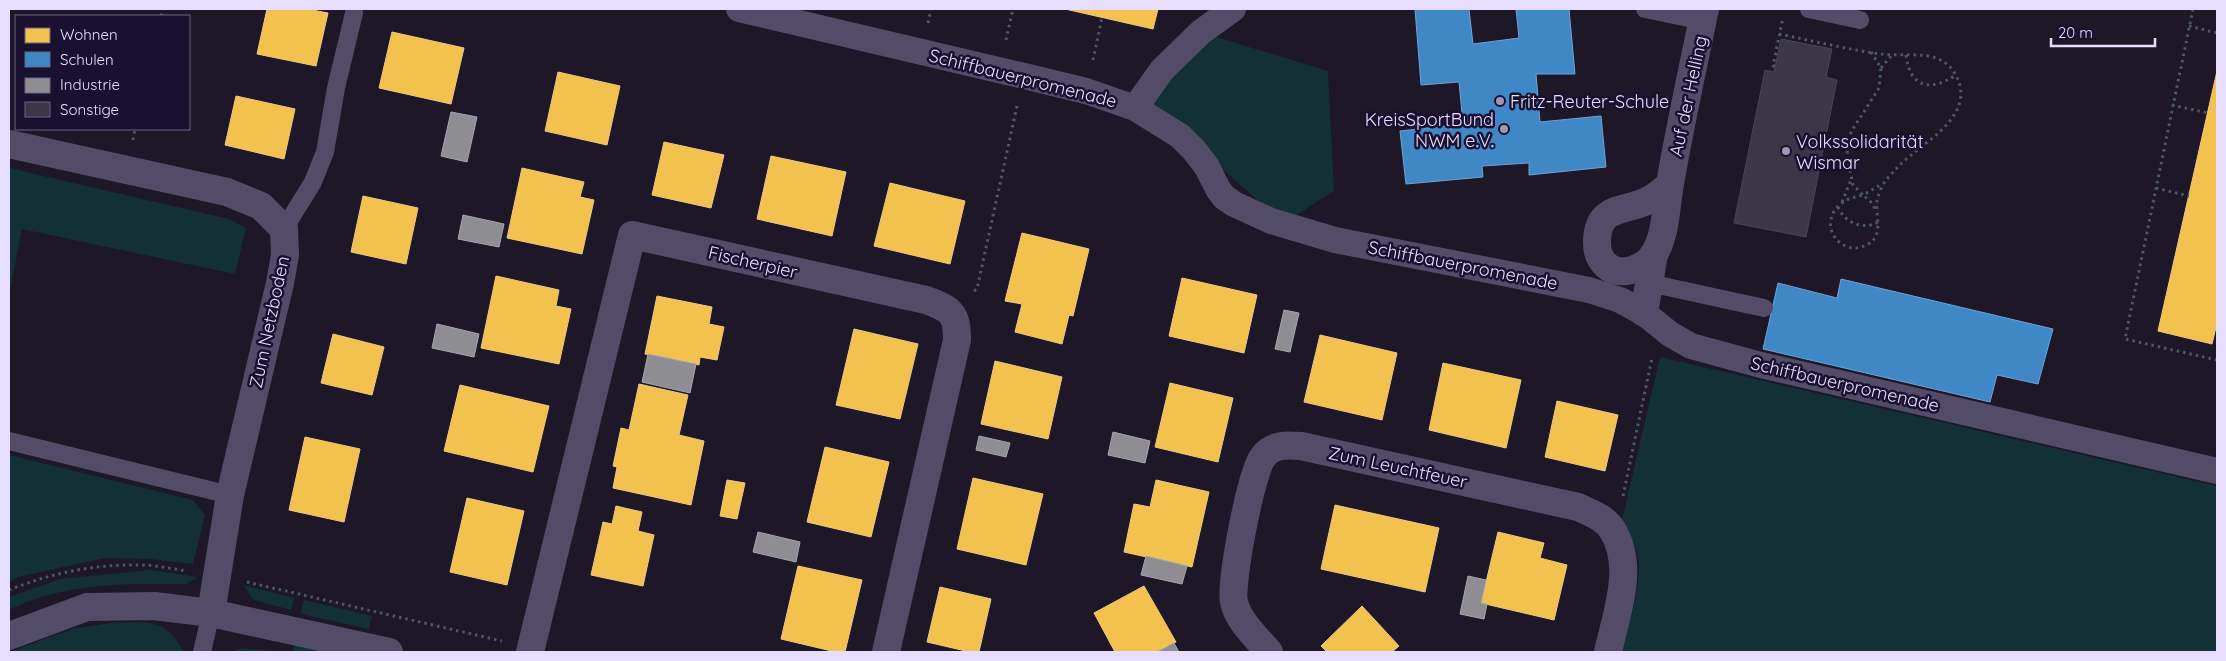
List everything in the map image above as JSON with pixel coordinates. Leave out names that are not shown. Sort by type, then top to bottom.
[{"type":"street","name":"Schiffbauerpromenade","points":[[739,9],[1086,91],[1135,108],[1180,136],[1207,167],[1224,197],[1234,204],[1271,221],[1335,240],[1589,290],[1620,300],[1691,346],[1761,365],[2217,471]]},
{"type":"street","points":[[1135,108],[1162,70],[1201,32],[1233,9]]},
{"type":"street","name":"Auf der Helling","points":[[1651,319],[1649,283],[1654,254],[1662,231],[1704,15]]},
{"type":"street","points":[[9,144],[227,192],[261,206],[284,229]]},
{"type":"street","points":[[1654,254],[1636,269],[1622,272],[1609,268],[1599,257],[1596,244],[1598,228],[1603,218],[1613,211],[1648,201],[1662,193],[1670,184]]},
{"type":"street","name":"Zum Netzboden","points":[[211,613],[230,495],[280,283],[285,255],[284,229]]},
{"type":"street","name":"Fischerpier","points":[[530,652],[632,235],[926,300],[952,313]]},
{"type":"street","points":[[886,652],[957,340],[957,326],[952,313]]},
{"type":"street","name":"Zum Leuchtfeuer","points":[[1269,652],[1242,620],[1234,604],[1232,588],[1257,466],[1272,448],[1286,445],[1301,446],[1578,507],[1600,517],[1613,531]]},
{"type":"street","points":[[1608,652],[1622,591],[1623,574],[1622,560],[1613,531]]},
{"type":"street","points":[[9,636],[87,608],[154,606],[211,613],[389,652]]},
{"type":"lane","points":[[1644,9],[1704,15]]},
{"type":"lane","points":[[1809,9],[1860,20]]},
{"type":"lane","points":[[284,229],[313,182],[325,152],[336,88],[354,13]]},
{"type":"lane","points":[[1649,283],[1764,308]]},
{"type":"lane","points":[[9,441],[230,495]]},
{"type":"lane","points":[[202,652],[211,613]]},
{"type":"path","points":[[1775,66],[1773,66],[1785,9]]},
{"type":"path","points":[[2193,9],[2125,339],[2217,360]]},
{"type":"path","points":[[1086,91],[1102,17]]},
{"type":"path","points":[[2189,26],[2217,33]]},
{"type":"path","points":[[1779,34],[1871,52],[1932,57],[1950,65],[1960,84],[1957,110],[1950,122],[1938,135],[1898,166],[1884,182],[1863,195],[1838,206],[1830,222],[1831,233],[1835,240],[1851,248],[1861,248],[1870,244],[1878,232],[1877,200],[1884,182]]},
{"type":"path","points":[[1871,52],[1881,68]]},
{"type":"path","points":[[1876,210],[1870,200],[1855,189],[1851,180],[1847,154],[1848,143],[1851,132],[1879,88],[1881,68],[1892,55]]},
{"type":"path","points":[[1906,55],[1909,73],[1922,84],[1942,84],[1956,75]]},
{"type":"path","points":[[952,313],[977,289],[1024,76]]},
{"type":"path","points":[[2172,105],[2208,113]]},
{"type":"path","points":[[1842,203],[1851,180]]},
{"type":"path","points":[[2156,188],[2189,196]]},
{"type":"path","points":[[1838,206],[1849,221],[1864,226],[1872,226],[1878,222]]},
{"type":"path","points":[[1613,531],[1619,514],[1651,319]]},
{"type":"green space","points":[[1210,35],[1328,71],[1334,191],[1290,219],[1264,206],[1147,102]]},
{"type":"green space","points":[[9,168],[229,219],[246,228],[235,274],[22,229],[9,295]]},
{"type":"green space","points":[[1660,357],[2217,486],[2217,652],[1622,652],[1637,591],[1639,567],[1635,547],[1622,520]]},
{"type":"green space","points":[[9,455],[193,500],[205,515],[193,564],[150,559],[105,558],[18,577],[9,582]]},
{"type":"green space","points":[[150,570],[198,577],[187,584],[96,586],[74,589],[30,601],[9,610],[9,597],[60,579]]},
{"type":"green space","points":[[243,585],[294,598],[291,610],[254,600]]},
{"type":"green space","points":[[304,600],[372,616],[369,629],[301,614]]},
{"type":"green space","points":[[117,622],[148,623],[163,628],[177,641],[184,652],[9,652],[72,629]]},
{"type":"green space","points":[[294,645],[326,652],[292,652]]},
{"type":"green space","points":[[241,648],[279,652],[233,652]]},
{"type":"building: Wohnen","points":[[267,9],[307,9],[328,13],[316,66],[257,54]]},
{"type":"building: Wohnen","points":[[1065,9],[1158,9],[1153,29]]},
{"type":"building: Wohnen","points":[[392,32],[464,48],[451,104],[379,88]]},
{"type":"building: Wohnen","points":[[2217,71],[2217,323],[2212,344],[2158,331]]},
{"type":"building: Wohnen","points":[[558,72],[620,86],[607,145],[545,131]]},
{"type":"building: Wohnen","points":[[236,96],[295,109],[284,159],[225,145]]},
{"type":"building: Wohnen","points":[[664,142],[724,155],[711,208],[652,195]]},
{"type":"building: Wohnen","points":[[771,156],[846,172],[832,236],[757,219]]},
{"type":"building: Wohnen","points":[[522,168],[584,182],[580,197],[594,200],[582,254],[507,238]]},
{"type":"building: Wohnen","points":[[890,183],[965,201],[950,264],[874,246]]},
{"type":"building: Wohnen","points":[[363,196],[418,208],[406,264],[351,252]]},
{"type":"building: Wohnen","points":[[1022,233],[1089,249],[1073,316],[1069,315],[1062,344],[1015,332],[1022,304],[1005,301]]},
{"type":"building: Wohnen","points":[[496,276],[559,290],[556,306],[571,309],[559,364],[481,348]]},
{"type":"building: Wohnen","points":[[1182,278],[1257,295],[1244,353],[1169,336]]},
{"type":"building: Wohnen","points":[[657,296],[712,307],[709,324],[724,327],[717,360],[700,357],[699,365],[645,354]]},
{"type":"building: Wohnen","points":[[854,329],[918,344],[900,419],[836,405]]},
{"type":"building: Wohnen","points":[[333,334],[384,347],[372,395],[321,383]]},
{"type":"building: Wohnen","points":[[1320,335],[1397,353],[1382,420],[1304,402]]},
{"type":"building: Wohnen","points":[[995,361],[1062,377],[1048,439],[981,424]]},
{"type":"building: Wohnen","points":[[1443,363],[1521,380],[1506,448],[1429,430]]},
{"type":"building: Wohnen","points":[[1170,383],[1233,398],[1218,462],[1155,447]]},
{"type":"building: Wohnen","points":[[639,384],[688,395],[679,435],[704,441],[691,505],[613,488],[617,467],[613,466],[621,428],[629,430]]},
{"type":"building: Wohnen","points":[[460,385],[549,406],[533,472],[444,451]]},
{"type":"building: Wohnen","points":[[1557,401],[1618,415],[1605,471],[1545,457]]},
{"type":"building: Wohnen","points":[[305,437],[360,449],[344,522],[289,510]]},
{"type":"building: Wohnen","points":[[825,447],[889,462],[871,537],[807,522]]},
{"type":"building: Wohnen","points":[[973,478],[1043,494],[1026,565],[957,549]]},
{"type":"building: Wohnen","points":[[727,480],[745,483],[737,519],[720,516]]},
{"type":"building: Wohnen","points":[[1156,480],[1209,492],[1192,567],[1124,552],[1134,504],[1150,507]]},
{"type":"building: Wohnen","points":[[467,498],[524,511],[507,585],[450,572]]},
{"type":"building: Wohnen","points":[[1335,505],[1439,528],[1425,592],[1321,569]]},
{"type":"building: Wohnen","points":[[616,506],[642,512],[638,531],[654,535],[643,586],[591,575],[603,522],[612,524]]},
{"type":"building: Wohnen","points":[[1498,532],[1544,543],[1540,558],[1567,565],[1554,620],[1481,603]]},
{"type":"building: Wohnen","points":[[798,566],[862,580],[845,652],[836,652],[781,639]]},
{"type":"building: Wohnen","points":[[1144,586],[1176,642],[1157,652],[1115,652],[1094,613]]},
{"type":"building: Wohnen","points":[[940,587],[991,599],[979,652],[970,652],[927,642]]},
{"type":"building: Wohnen","points":[[1362,606],[1399,646],[1392,652],[1327,652],[1321,646]]},
{"type":"building: Schulen","name":"Fritz-Reuter-Schule","points":[[1415,9],[1469,9],[1473,44],[1519,38],[1516,9],[1569,9],[1575,74],[1536,74],[1540,122],[1601,116],[1606,167],[1529,175],[1529,163],[1482,166],[1483,177],[1406,184],[1400,131],[1463,124],[1459,82],[1421,85]]},
{"type":"building: Schulen","points":[[1841,279],[2053,329],[2038,384],[1997,375],[1990,402],[1763,349],[1778,283],[1837,298]]},
{"type":"building: Industrie","points":[[451,112],[477,117],[467,162],[441,156]]},
{"type":"building: Industrie","points":[[463,215],[504,224],[499,247],[458,239]]},
{"type":"building: Industrie","points":[[1284,310],[1299,313],[1290,352],[1275,349]]},
{"type":"building: Industrie","points":[[437,324],[479,334],[474,357],[432,348]]},
{"type":"building: Industrie","points":[[648,354],[696,364],[690,393],[642,382]]},
{"type":"building: Industrie","points":[[1113,432],[1150,441],[1145,463],[1108,455]]},
{"type":"building: Industrie","points":[[979,436],[1010,443],[1006,457],[976,450]]},
{"type":"building: Industrie","points":[[758,532],[800,542],[796,562],[753,552]]},
{"type":"building: Industrie","points":[[1146,556],[1187,566],[1182,584],[1141,575]]},
{"type":"building: Industrie","points":[[1468,576],[1486,580],[1481,603],[1487,604],[1484,619],[1460,614]]},
{"type":"building: Industrie","points":[[1174,643],[1179,652],[1157,652]]},
{"type":"building: Sonstige","name":"Volkssolidarität Wismar","points":[[1781,39],[1832,49],[1826,77],[1837,80],[1806,237],[1734,223],[1765,70],[1774,72]]},
{"type":"place","name":"Fritz-Reuter-Schule","points":[[1500,101]]},
{"type":"place","name":"KreisSportBund NWM e.V.","points":[[1504,129]]},
{"type":"place","name":"Volkssolidarität Wismar","points":[[1786,151]]}]
